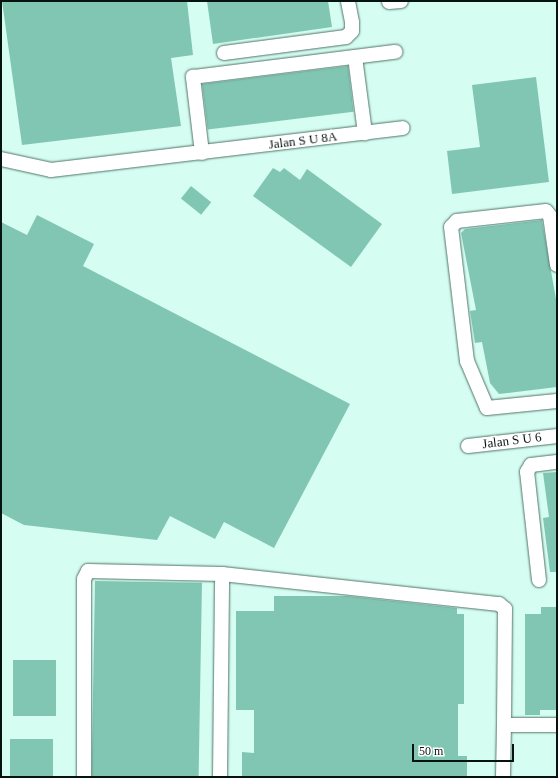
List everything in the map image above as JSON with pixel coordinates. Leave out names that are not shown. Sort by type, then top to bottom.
[{"type":"street","points":[[224,52],[346,36],[352,31],[348,1]]},
{"type":"street","points":[[202,153],[193,77],[395,52]]},
{"type":"street","points":[[355,57],[365,133]]},
{"type":"street","name":"Jalan S U 8A","points":[[1,159],[51,170],[403,128]]},
{"type":"street","points":[[557,265],[550,216],[546,211],[457,222],[451,227],[467,361],[487,408],[557,401]]},
{"type":"street","name":"Jalan S U 6","points":[[468,446],[557,436]]},
{"type":"street","points":[[539,580],[527,472],[531,465],[557,462]]},
{"type":"street","points":[[84,777],[84,579],[88,571],[222,574],[503,606],[503,777]]},
{"type":"street","points":[[220,777],[222,574]]},
{"type":"street","points":[[504,725],[557,725]]},
{"type":"building","points":[[2,1],[187,1],[193,55],[171,58],[181,126],[22,145]]},
{"type":"building","points":[[207,1],[328,1],[332,27],[213,44]]},
{"type":"building","points":[[348,66],[354,112],[208,130],[202,84]]},
{"type":"building","points":[[536,77],[549,182],[452,194],[447,151],[480,147],[472,85]]},
{"type":"building","points":[[273,168],[280,172],[284,168],[300,180],[307,169],[382,224],[351,267],[253,196]]},
{"type":"building","points":[[191,186],[211,202],[201,215],[181,198]]},
{"type":"building","points":[[37,215],[94,244],[83,266],[350,404],[274,548],[224,522],[215,539],[170,516],[157,540],[24,525],[1,513],[1,222],[27,235]]},
{"type":"building","points":[[542,220],[557,305],[557,387],[499,394],[490,383],[482,342],[475,343],[470,311],[476,310],[461,233],[465,229]]},
{"type":"building","points":[[557,472],[557,572],[550,572],[543,518],[549,517],[543,473]]},
{"type":"building","points":[[95,581],[202,583],[199,777],[92,777]]},
{"type":"building","points":[[274,596],[348,596],[457,608],[457,614],[464,614],[464,704],[458,704],[458,756],[467,756],[467,777],[242,777],[242,752],[254,753],[254,710],[236,710],[236,611],[274,611]]},
{"type":"building","points":[[541,607],[557,607],[557,710],[540,710],[540,715],[525,715],[525,614],[541,614]]},
{"type":"building","points":[[13,660],[56,660],[56,716],[13,716]]},
{"type":"building","points":[[10,739],[53,739],[53,777],[10,777]]}]
